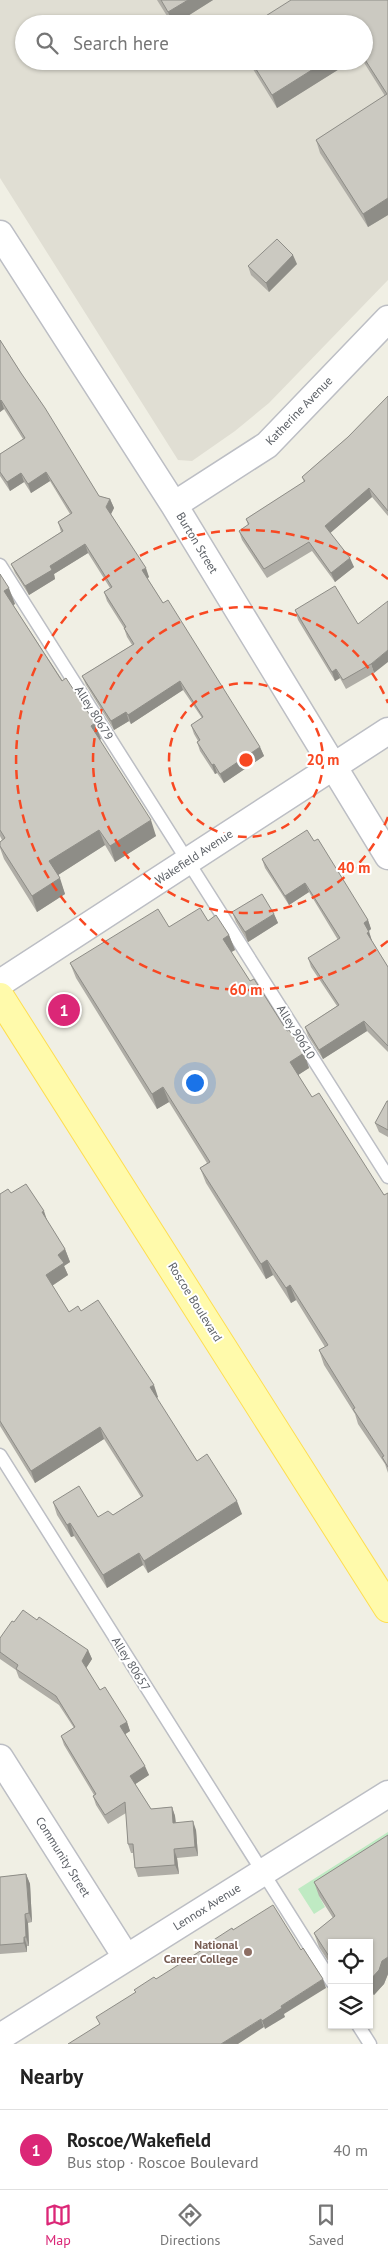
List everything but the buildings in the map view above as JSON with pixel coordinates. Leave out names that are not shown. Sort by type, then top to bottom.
[{"type":"main road","name":"Roscoe Boulevard","points":[[0,996],[388,1608]]},
{"type":"street","name":"Burton Street","points":[[0,234],[174,505],[388,856]]},
{"type":"street","name":"Katherine Avenue","points":[[174,505],[267,445],[388,319]]},
{"type":"street","name":"Wakefield Avenue","points":[[0,983],[388,731]]},
{"type":"street","name":"Community Street","points":[[0,1758],[126,1958]]},
{"type":"street","name":"Lennox Avenue","points":[[0,2037],[388,1794]]},
{"type":"lane","name":"Alley 80679","points":[[0,565],[188,861]]},
{"type":"lane","name":"Alley 90610","points":[[188,861],[388,1177]]},
{"type":"lane","name":"Alley 80657","points":[[0,1455],[328,1976]]},
{"type":"lane","points":[[360,2029],[369,2044],[375,2044]]},
{"type":"shaded area","points":[[0,0],[388,0],[388,280],[269,403],[235,431],[192,461],[178,460],[0,178]]},
{"type":"green space","points":[[388,1832],[388,1852],[319,1896],[325,1907],[314,1914],[298,1889]]},
{"type":"place","name":"Roscoe/Wakefield","points":[[64,1010]]},
{"type":"place","name":"National Career College","points":[[248,1952]]}]
